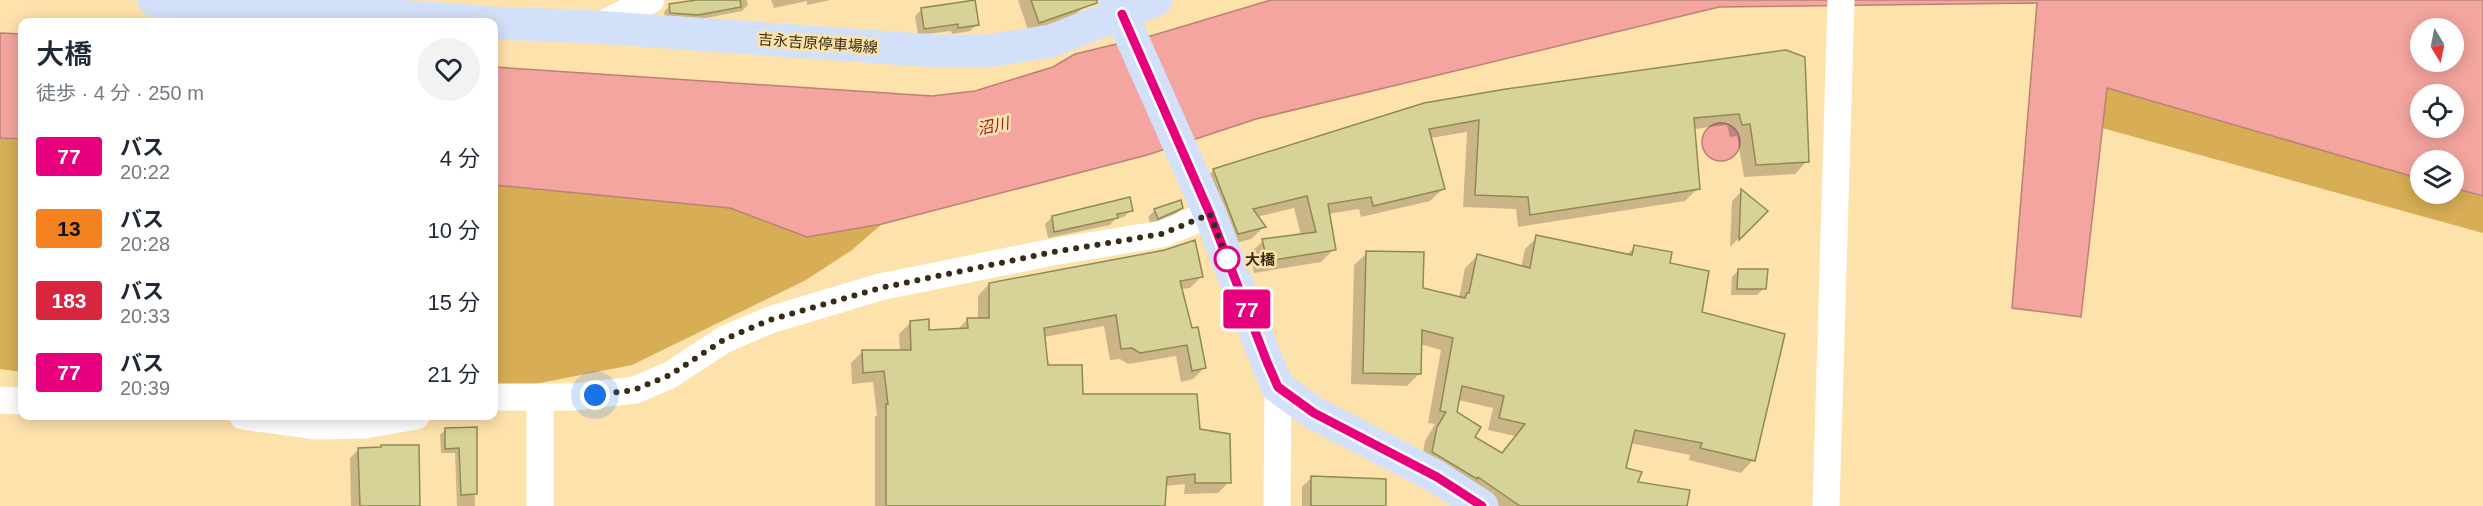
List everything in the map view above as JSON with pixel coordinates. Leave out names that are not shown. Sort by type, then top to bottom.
[{"type":"main road","points":[[154,0],[425,18]]},
{"type":"main road","name":"吉永吉原停車場線","points":[[498,23],[596,27],[936,51],[987,51],[1051,41],[1123,15],[1156,0]]},
{"type":"main road","points":[[1123,15],[1210,214],[1278,387],[1314,413],[1437,477],[1482,506]]},
{"type":"street","points":[[596,27],[651,0]]},
{"type":"street","points":[[1826,506],[1838,40],[1841,0]]},
{"type":"street","points":[[498,397],[575,398],[634,390],[670,375],[725,339],[770,320],[880,288],[1053,252],[1162,234],[1210,214]]},
{"type":"street","points":[[1277,506],[1278,387]]},
{"type":"street","points":[[540,398],[540,506]]},
{"type":"street","points":[[0,400],[18,401]]},
{"type":"street","points":[[272,420],[315,426],[365,425],[393,420]]},
{"type":"shaded area","points":[[2106,88],[2410,176],[2410,204],[2464,204],[2464,191],[2483,197],[2483,233],[2102,128]]},
{"type":"shaded area","points":[[0,138],[18,140],[18,371],[0,369]]},
{"type":"shaded area","points":[[498,185],[730,208],[807,237],[882,224],[852,250],[806,280],[632,365],[498,391]]},
{"type":"water","name":"沼川","points":[[1271,0],[2483,0],[2483,196],[2464,191],[2464,150],[2410,150],[2410,176],[2107,88],[2081,317],[2012,308],[2037,3],[1719,7],[1256,119],[1147,155],[882,224],[807,237],[730,208],[498,185],[498,67],[932,96],[975,91],[1053,67],[1075,54],[1154,35]]},
{"type":"water","points":[[0,33],[18,34],[18,139],[0,138]]},
{"type":"water","points":[[1721,123],[1735,128],[1740,142],[1735,156],[1721,161],[1707,156],[1702,142],[1707,128]]},
{"type":"building","points":[[696,0],[740,0],[741,7],[698,15],[670,13],[669,4]]},
{"type":"building","points":[[975,0],[979,25],[958,28],[958,24],[924,29],[921,8]]},
{"type":"building","points":[[1031,0],[1097,0],[1097,3],[1039,23]]},
{"type":"building","points":[[1786,50],[1805,57],[1809,162],[1756,165],[1750,124],[1742,125],[1739,114],[1694,118],[1700,189],[1530,215],[1528,197],[1475,195],[1479,120],[1429,129],[1445,189],[1373,206],[1371,197],[1328,204],[1336,250],[1267,261],[1262,239],[1316,232],[1307,196],[1253,209],[1266,227],[1238,234],[1213,169],[1424,103],[1506,89]]},
{"type":"building","points":[[1741,189],[1768,211],[1739,240]]},
{"type":"building","points":[[1130,197],[1133,211],[1117,214],[1118,218],[1054,232],[1052,216]]},
{"type":"building","points":[[1181,200],[1183,208],[1158,219],[1154,209]]},
{"type":"building","points":[[1536,235],[1632,255],[1634,245],[1672,252],[1670,263],[1709,271],[1702,312],[1785,334],[1755,461],[1700,448],[1702,443],[1635,430],[1626,468],[1642,472],[1638,482],[1690,490],[1687,506],[1520,506],[1478,477],[1477,479],[1432,452],[1437,427],[1446,412],[1440,411],[1453,338],[1422,330],[1421,374],[1363,373],[1366,251],[1424,252],[1423,288],[1465,298],[1469,293],[1477,254],[1530,268]],"holes":[[[1462,386],[1504,396],[1499,418],[1525,424],[1502,453],[1475,437],[1481,427],[1457,412]]]},
{"type":"building","points":[[1195,240],[1203,277],[1180,281],[1192,328],[1198,327],[1206,368],[1192,371],[1187,345],[1140,353],[1132,348],[1121,349],[1116,315],[1044,328],[1048,365],[1082,365],[1083,394],[1197,394],[1200,429],[1230,434],[1231,483],[1195,483],[1195,474],[1167,477],[1165,506],[886,506],[886,404],[888,404],[884,371],[863,373],[862,350],[911,350],[910,321],[929,319],[929,330],[968,328],[967,318],[989,318],[989,283],[1165,250]]},
{"type":"building","points":[[1738,269],[1768,269],[1766,289],[1737,289]]},
{"type":"building","points":[[477,427],[477,494],[461,495],[459,448],[445,449],[445,428]]},
{"type":"building","points":[[381,445],[419,445],[420,506],[360,506],[358,448],[381,447]]},
{"type":"building","points":[[1311,476],[1386,479],[1386,506],[1311,506]]},
{"type":"bus line","name":"77","points":[[1122,14],[1210,214],[1278,387],[1314,413],[1437,477],[1482,506]]},
{"type":"place","name":"大橋","points":[[1227,259]]},
{"type":"route","points":[[595,395],[634,390],[670,375],[725,339],[770,320],[880,288],[1053,252],[1162,234],[1210,214],[1227,259]]}]
